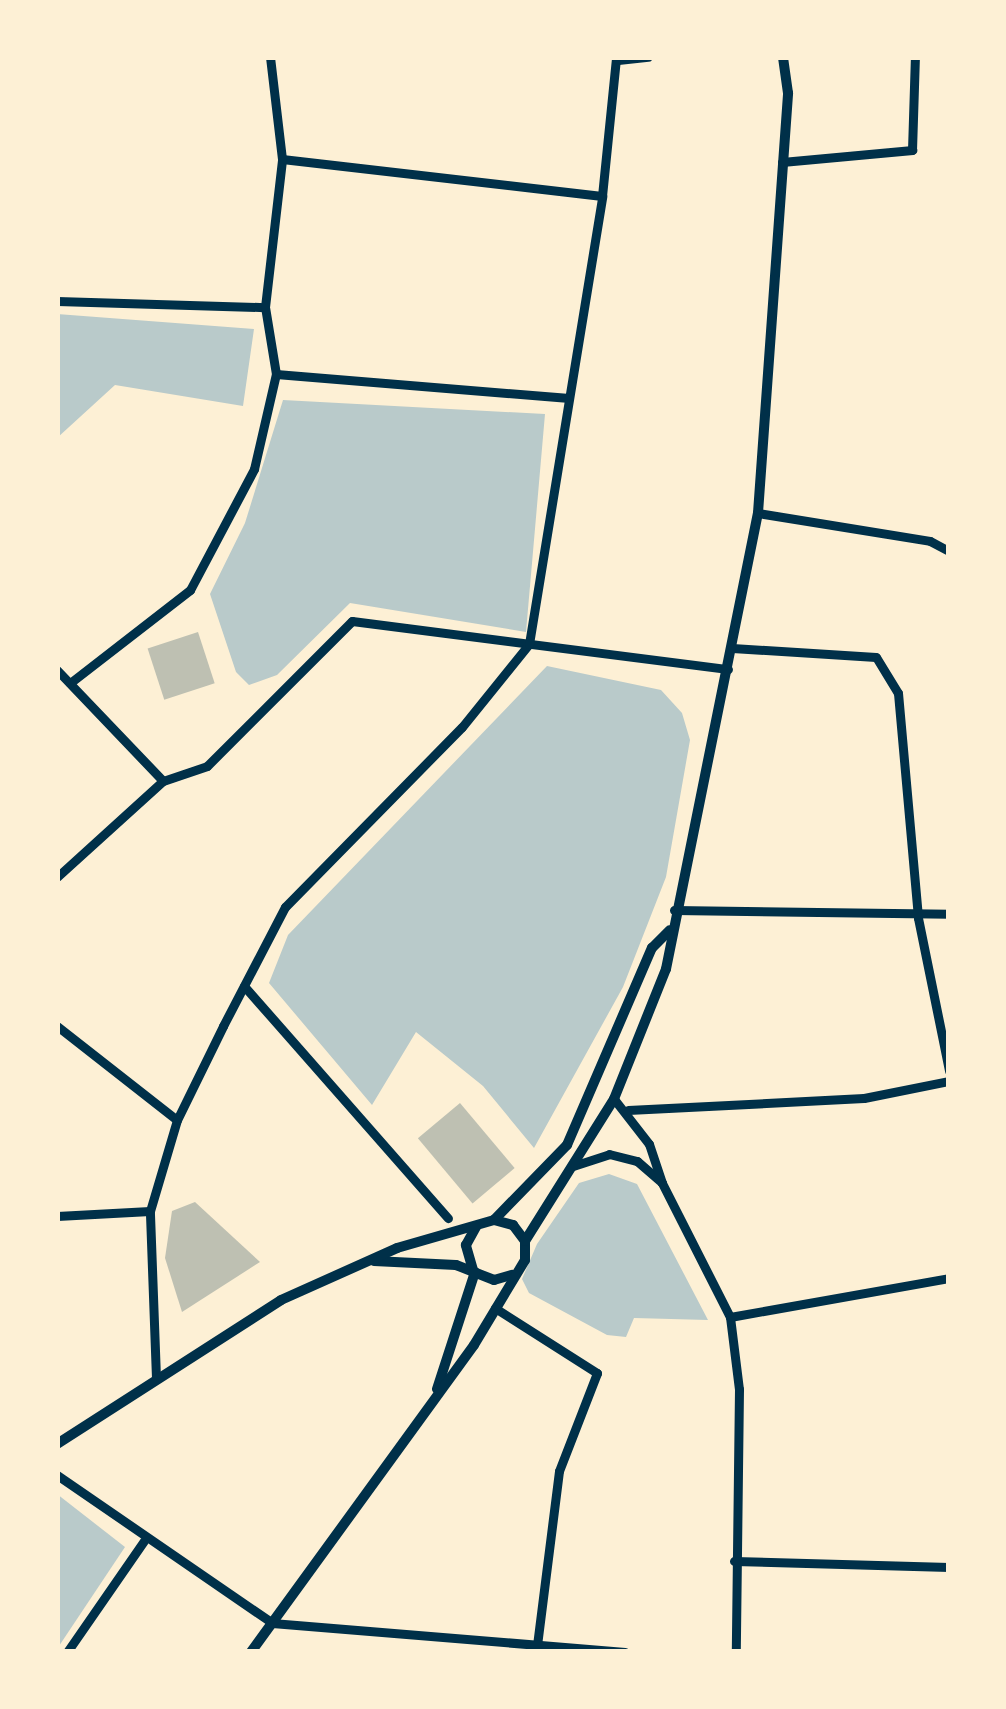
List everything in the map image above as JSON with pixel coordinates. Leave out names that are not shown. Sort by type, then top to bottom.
[{"type":"street","points":[[70,683],[190,590],[254,469],[276,374],[265,307],[282,159],[270,57]]},
{"type":"street","points":[[157,1378],[150,1211],[177,1120],[244,986],[285,907],[462,727],[529,644],[602,196],[617,59],[648,57]]},
{"type":"street","points":[[251,1652],[430,1403],[525,1260],[525,1240],[614,1099],[666,969],[674,910],[758,513],[782,162],[783,57]]},
{"type":"street","points":[[782,162],[912,150],[915,57]]},
{"type":"street","points":[[282,159],[602,196]]},
{"type":"street","points":[[57,301],[265,307]]},
{"type":"street","points":[[276,374],[569,398]]},
{"type":"street","points":[[758,513],[930,541],[949,551]]},
{"type":"street","points":[[57,877],[163,781],[207,766],[352,621],[728,669]]},
{"type":"street","points":[[732,648],[876,657],[898,693],[918,918],[949,1071]]},
{"type":"street","points":[[57,670],[163,781]]},
{"type":"street","points":[[674,910],[918,918],[949,914]]},
{"type":"street","points":[[57,1444],[280,1300],[371,1261],[494,1220],[567,1144],[652,948],[670,930]]},
{"type":"street","points":[[244,986],[448,1218]]},
{"type":"street","points":[[57,1026],[177,1120]]},
{"type":"street","points":[[628,1110],[863,1098],[949,1082]]},
{"type":"street","points":[[614,1099],[628,1110],[730,1317],[739,1389],[736,1652]]},
{"type":"street","points":[[573,1166],[610,1154],[637,1161],[662,1183]]},
{"type":"street","points":[[57,1216],[150,1211]]},
{"type":"street","points":[[494,1220],[513,1225],[525,1240]]},
{"type":"street","points":[[430,1403],[460,1335],[475,1272],[466,1255],[476,1227]]},
{"type":"street","points":[[371,1261],[475,1272],[494,1280],[512,1275]]},
{"type":"street","points":[[730,1317],[949,1278]]},
{"type":"street","points":[[493,1307],[597,1373],[559,1471],[537,1650]]},
{"type":"street","points":[[57,1475],[144,1541],[272,1623],[537,1650],[625,1652]]},
{"type":"street","points":[[67,1652],[144,1541]]},
{"type":"street","points":[[734,1561],[949,1567]]},
{"type":"shaded area","points":[[57,314],[254,329],[243,406],[115,385],[57,438]]},
{"type":"shaded area","points":[[283,400],[545,414],[526,632],[350,603],[277,675],[249,685],[236,672],[210,594],[245,523]]},
{"type":"shaded area","points":[[547,666],[661,690],[682,713],[690,740],[666,877],[623,987],[534,1148],[483,1086],[416,1032],[372,1105],[269,983],[288,935]]},
{"type":"shaded area","points":[[609,1174],[637,1184],[708,1320],[634,1318],[626,1337],[607,1335],[529,1293],[522,1279],[537,1244],[579,1183]]},
{"type":"shaded area","points":[[57,1494],[125,1547],[57,1649]]},
{"type":"building","points":[[198,632],[215,683],[164,700],[148,648]]},
{"type":"building","points":[[460,1103],[515,1168],[473,1203],[418,1138]]},
{"type":"building","points":[[195,1202],[260,1262],[182,1312],[165,1258],[172,1211]]}]
